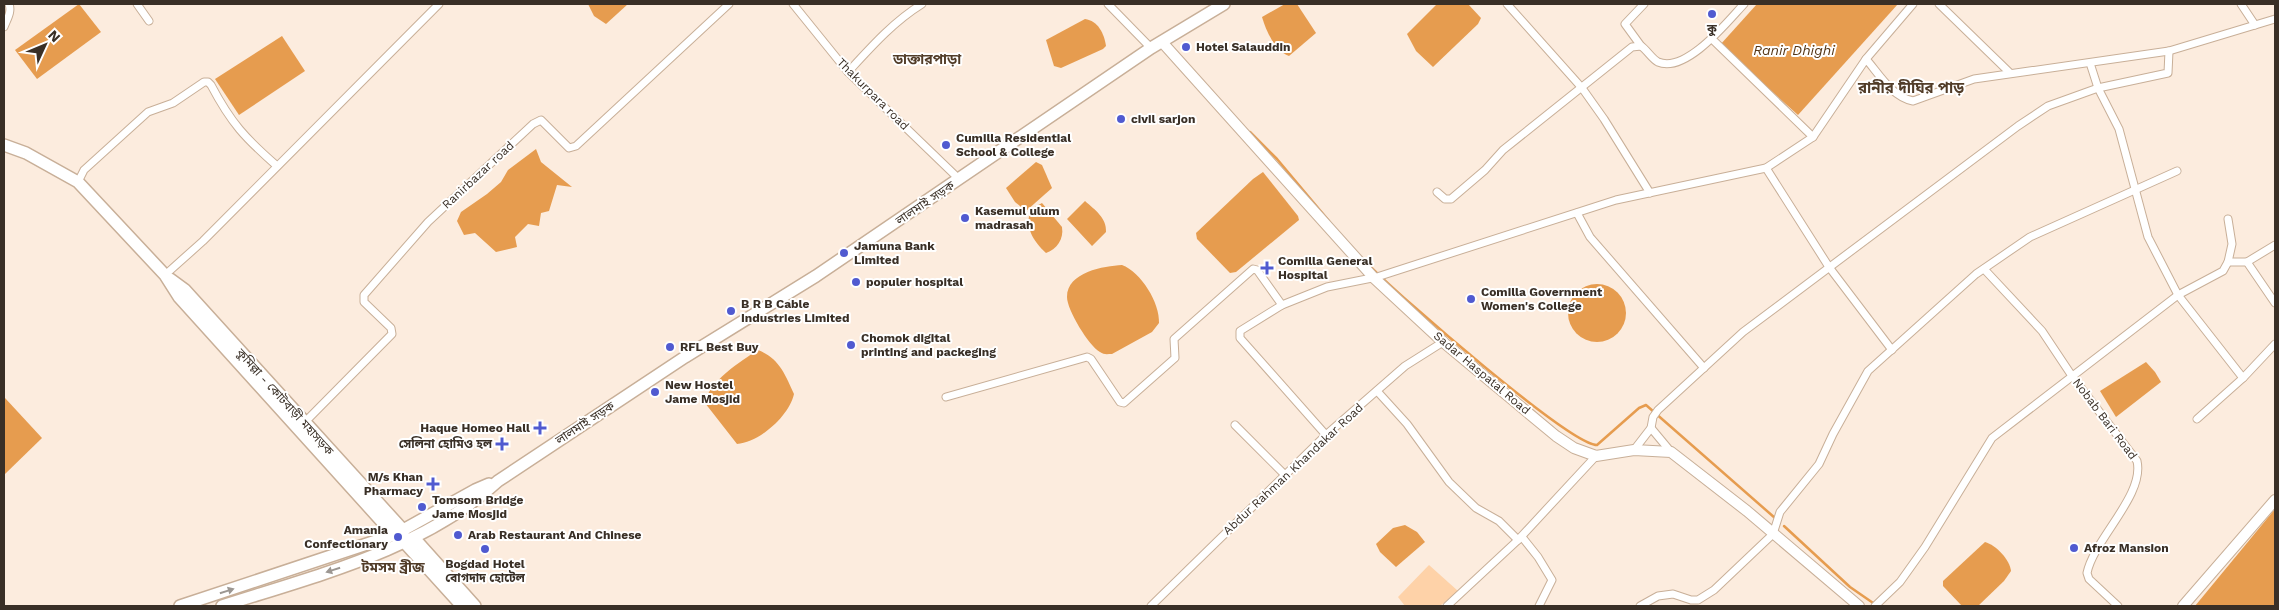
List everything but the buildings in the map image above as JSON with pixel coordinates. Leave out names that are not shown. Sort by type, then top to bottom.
[{"type":"main road","name":"লালমাই সড়ক","points":[[222,606],[344,566],[410,541],[478,498],[498,481],[686,357],[816,276],[1152,48],[1224,4]]},
{"type":"main road","name":"কুমিল্লা - কোটবাড়ী মহাসড়ক","points":[[4,145],[26,153],[78,182],[165,275],[179,297],[399,533]]},
{"type":"main road","name":"কুমিল্লা - কোটবাড়ী মহাসড়ক","points":[[289,413],[304,422],[399,533]]},
{"type":"main road","name":"লালমাই সড়ক","points":[[181,606],[399,533],[474,490],[498,481]]},
{"type":"main road","points":[[410,541],[453,589],[475,606]]},
{"type":"main road","points":[[453,589],[462,606]]},
{"type":"street","points":[[4,27],[9,17],[9,4]]},
{"type":"street","points":[[137,4],[149,21]]},
{"type":"street","points":[[165,275],[203,241],[439,4]]},
{"type":"street","name":"Ranirbazar road","points":[[304,422],[392,334],[392,328],[364,302],[364,295],[428,222],[533,124],[541,120],[569,148],[576,146],[729,4]]},
{"type":"street","name":"Thakurpara road","points":[[793,4],[848,72],[960,179]]},
{"type":"street","points":[[848,72],[883,34],[906,14],[922,4]]},
{"type":"street","points":[[1108,4],[1152,48]]},
{"type":"street","points":[[1507,4],[1582,88],[1604,119],[1650,193]]},
{"type":"street","points":[[1644,4],[1625,24],[1641,46],[1657,62],[1668,64],[1688,57],[1712,39],[1744,4]]},
{"type":"street","points":[[1326,435],[1240,338],[1240,331],[1282,305],[1327,288],[1375,277],[1616,200],[1766,168],[1813,137],[1866,59],[1913,4]]},
{"type":"street","points":[[1939,4],[2010,73]]},
{"type":"street","points":[[2242,4],[2254,25]]},
{"type":"street","points":[[1866,59],[1893,91],[1906,100],[1913,101],[1974,80],[2010,73],[2169,51],[2275,19]]},
{"type":"street","points":[[1712,39],[1813,137]]},
{"type":"street","name":"Sadar Haspatal Road","points":[[1162,42],[1375,277],[1443,342],[1556,436],[1574,448],[1596,456],[1634,450],[1671,452]]},
{"type":"street","points":[[1437,192],[1445,199],[1451,199],[1485,170],[1503,150],[1632,47],[1641,46]]},
{"type":"street","points":[[1634,450],[1651,428],[1653,418],[1658,410],[1743,332],[2018,126],[2048,106],[2098,88],[2168,73],[2169,51]]},
{"type":"street","points":[[2090,62],[2098,88],[2119,129],[2148,237],[2178,295],[2243,378]]},
{"type":"street","points":[[78,182],[84,170],[148,112],[156,111],[173,103],[204,82],[208,82],[211,85],[228,116],[247,140],[277,166]]},
{"type":"street","points":[[1766,168],[1829,267],[1892,350]]},
{"type":"street","points":[[1640,606],[1658,596],[1673,594],[1691,600],[1698,600],[1714,590],[1773,534],[1780,512],[1820,464],[1833,434],[1868,371],[1984,268],[2030,237],[2177,171]]},
{"type":"street","points":[[1577,212],[1590,237],[1704,368]]},
{"type":"street","points":[[1878,604],[1900,582],[1926,547],[1992,438],[2178,295],[2223,271],[2228,262],[2232,244],[2228,219]]},
{"type":"street","points":[[2228,262],[2247,262],[2275,245]]},
{"type":"street","points":[[2247,262],[2275,303]]},
{"type":"street","name":"Nobab Bari Road","points":[[1984,268],[2042,331],[2072,376],[2133,454],[2139,470],[2136,486],[2101,544],[2087,573],[2090,579],[2118,606]]},
{"type":"street","points":[[946,397],[1087,357],[1091,359],[1120,402],[1124,403],[1175,358],[1174,339],[1254,269],[1257,270],[1282,305]]},
{"type":"street","name":"Abdur Rahman Khandakar Road","points":[[1151,606],[1326,435],[1405,366],[1443,342]]},
{"type":"street","points":[[2197,419],[2243,378],[2275,344]]},
{"type":"street","points":[[1377,390],[1407,424],[1449,482],[1476,508],[1499,521],[1520,538],[1538,557],[1552,580],[1539,606]]},
{"type":"street","points":[[1235,425],[1285,475]]},
{"type":"street","points":[[1651,428],[1671,452],[1859,606]]},
{"type":"street","points":[[1450,606],[1520,538],[1596,456]]},
{"type":"street","points":[[2183,606],[2275,500]]},
{"type":"shaded area","points":[[1429,565],[1458,591],[1440,606],[1405,606],[1398,597]]},
{"type":"water","points":[[79,4],[101,32],[37,79],[15,50]]},
{"type":"water","points":[[588,4],[628,4],[606,24],[594,16]]},
{"type":"water","points":[[1285,4],[1297,4],[1316,33],[1289,56],[1275,45],[1262,17]]},
{"type":"water","points":[[1437,4],[1468,4],[1481,18],[1478,24],[1433,67],[1416,51],[1407,34]]},
{"type":"water","name":"Ranir Dhighi","points":[[1757,4],[1898,4],[1798,115],[1720,45]]},
{"type":"water","points":[[1085,19],[1090,20],[1100,28],[1106,46],[1061,68],[1054,66],[1046,40]]},
{"type":"water","points":[[282,36],[305,71],[239,115],[215,79]]},
{"type":"water","points":[[536,149],[541,162],[572,187],[557,185],[549,211],[541,213],[539,226],[528,224],[515,237],[517,247],[496,252],[475,233],[464,235],[457,221],[461,212],[487,194],[501,182],[508,170]]},
{"type":"water","points":[[1036,162],[1042,165],[1052,188],[1026,211],[1015,202],[1006,188]]},
{"type":"water","points":[[1263,172],[1298,216],[1299,220],[1236,272],[1230,273],[1197,239],[1196,233],[1253,179]]},
{"type":"water","points":[[1085,201],[1100,215],[1106,227],[1106,232],[1092,246],[1067,219]]},
{"type":"water","points":[[1042,203],[1062,227],[1062,236],[1059,243],[1046,253],[1037,244],[1029,228],[1031,209]]},
{"type":"water","points":[[1122,265],[1136,274],[1148,289],[1156,306],[1159,323],[1152,332],[1112,354],[1104,354],[1090,343],[1075,319],[1067,297],[1069,288],[1080,276],[1097,269]]},
{"type":"water","points":[[1591,284],[1603,284],[1618,292],[1626,307],[1626,319],[1618,334],[1603,342],[1591,342],[1576,334],[1568,319],[1568,307],[1576,292]]},
{"type":"water","points":[[758,350],[776,362],[784,373],[794,394],[786,411],[772,427],[755,438],[737,444],[705,403],[712,387],[726,373]]},
{"type":"water","points":[[2146,362],[2161,382],[2116,417],[2100,391]]},
{"type":"water","points":[[4,399],[42,438],[4,475]]},
{"type":"water","points":[[2275,509],[2275,606],[2195,606]]},
{"type":"water","points":[[1405,525],[1417,532],[1425,542],[1396,567],[1380,552],[1376,544],[1393,528]]},
{"type":"water","points":[[1985,542],[1994,546],[2002,554],[2008,562],[2011,571],[2004,581],[1978,606],[1962,606],[1943,586],[1943,581]]},
{"type":"waterway","points":[[1250,132],[1277,159],[1329,221]]},
{"type":"waterway","points":[[1370,266],[1413,306],[1520,396],[1581,438],[1597,445],[1639,408],[1646,405],[1775,518]]},
{"type":"waterway","points":[[1784,526],[1850,587],[1876,605]]},
{"type":"place","name":"কু","points":[[1712,14]]},
{"type":"place","name":"Hotel Salauddin","points":[[1186,47]]},
{"type":"place","name":"civil sarjon","points":[[1121,119]]},
{"type":"place","name":"Cumilla Residential School & College","points":[[946,145]]},
{"type":"place","name":"Kasemul ulum madrasah","points":[[965,218]]},
{"type":"place","name":"Jamuna Bank Limited","points":[[844,253]]},
{"type":"place","name":"Comilla General Hospital","points":[[1267,268]]},
{"type":"place","name":"populer hospital","points":[[856,282]]},
{"type":"place","name":"Comilla Government Women's College","points":[[1471,299]]},
{"type":"place","name":"B R B Cable Industries Limited","points":[[731,311]]},
{"type":"place","name":"Chomok digital printing and packeging","points":[[851,345]]},
{"type":"place","name":"RFL Best Buy","points":[[670,347]]},
{"type":"place","name":"New Hostel Jame Mosjid","points":[[655,392]]},
{"type":"place","name":"Haque Homeo Hall","points":[[540,428]]},
{"type":"place","name":"সেলিনা হোমিও হল","points":[[502,444]]},
{"type":"place","name":"M/s Khan Pharmacy","points":[[433,484]]},
{"type":"place","name":"Tomsom Bridge Jame Mosjid","points":[[422,507]]},
{"type":"place","name":"Arab Restaurant And Chinese","points":[[458,535]]},
{"type":"place","name":"Amania Confectionary","points":[[398,537]]},
{"type":"place","name":"Afroz Mansion","points":[[2074,548]]},
{"type":"place","name":"Bogdad Hotel বোগদাদ হোটেল","points":[[485,549]]},
{"type":"district","name":"ডাক্তারপাড়া","points":[[927,59]]},
{"type":"district","name":"রানীর দীঘির পাড়","points":[[1911,88]]},
{"type":"district","name":"টমসম ব্রীজ","points":[[393,567]]}]
